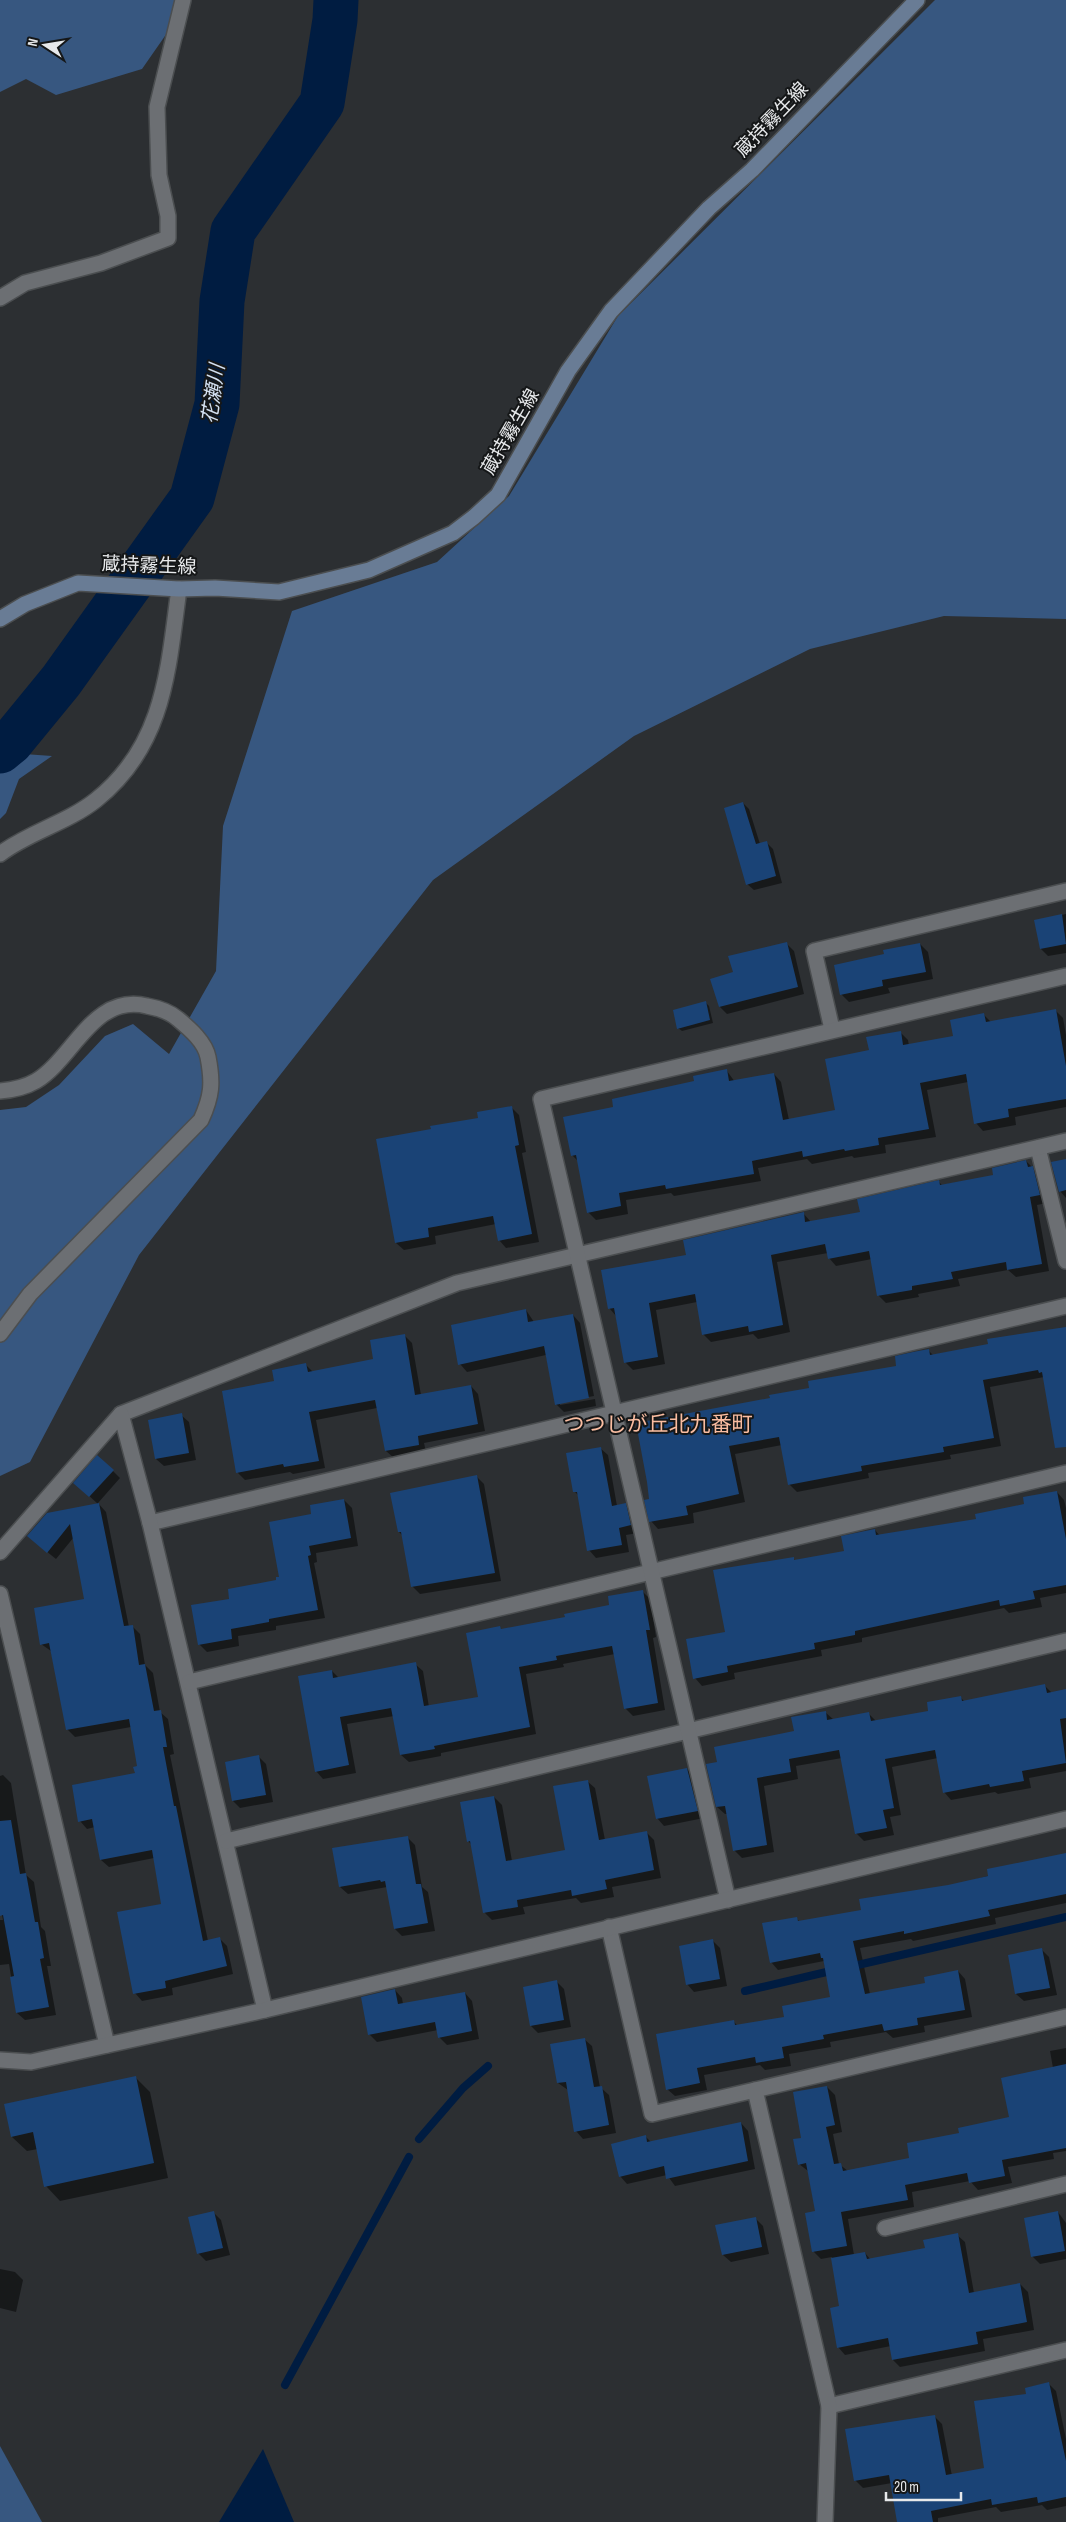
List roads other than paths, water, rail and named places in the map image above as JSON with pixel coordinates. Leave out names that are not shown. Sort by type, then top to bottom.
[{"type":"main road","name":"蔵持霧生線","points":[[0,619],[40,597],[78,584],[279,592],[369,570],[453,533],[474,517],[498,494],[568,371],[611,311],[709,208],[752,170],[917,0]]},
{"type":"street","points":[[0,298],[26,283],[101,263],[168,238],[168,216],[159,176],[157,107],[183,0]]},
{"type":"street","points":[[0,854],[65,820],[97,800],[121,774],[141,748],[156,719],[164,688],[179,589]]},
{"type":"street","points":[[832,1029],[814,951],[1066,892]]},
{"type":"street","points":[[728,1900],[541,1099],[832,1029],[1066,976]]},
{"type":"street","points":[[0,1091],[16,1090],[37,1080],[55,1065],[97,1018],[127,1005],[140,1004],[159,1008],[176,1017],[195,1034],[207,1053],[212,1077],[210,1100],[201,1120],[30,1294],[0,1334]]},
{"type":"street","points":[[0,1552],[121,1414],[457,1283],[1066,1141]]},
{"type":"street","points":[[1038,1148],[1066,1261]]},
{"type":"street","points":[[150,1523],[1066,1306]]},
{"type":"street","points":[[121,1414],[189,1682],[265,2010]]},
{"type":"street","points":[[189,1682],[1066,1473]]},
{"type":"street","points":[[0,1594],[107,2045]]},
{"type":"street","points":[[226,1841],[1066,1641]]},
{"type":"street","points":[[0,2060],[31,2062],[265,2010],[1066,1819]]},
{"type":"street","points":[[609,1927],[652,2114],[1066,2017]]},
{"type":"street","points":[[755,2090],[830,2406],[826,2522]]},
{"type":"street","points":[[885,2228],[1066,2184]]},
{"type":"street","points":[[830,2406],[1066,2350]]},
{"type":"waterway","name":"花瀬川","points":[[0,751],[11,742],[61,681],[192,498],[217,404],[222,301],[233,231],[322,103],[335,20],[336,0]]},
{"type":"waterway","points":[[849,1967],[1066,1917]]},
{"type":"waterway","points":[[745,1991],[835,1970]]},
{"type":"waterway","points":[[419,2139],[463,2088],[488,2066]]},
{"type":"waterway","points":[[285,2385],[409,2157]]},
{"type":"district","name":"つつじが丘北九番町","points":[[658,1424]]}]
